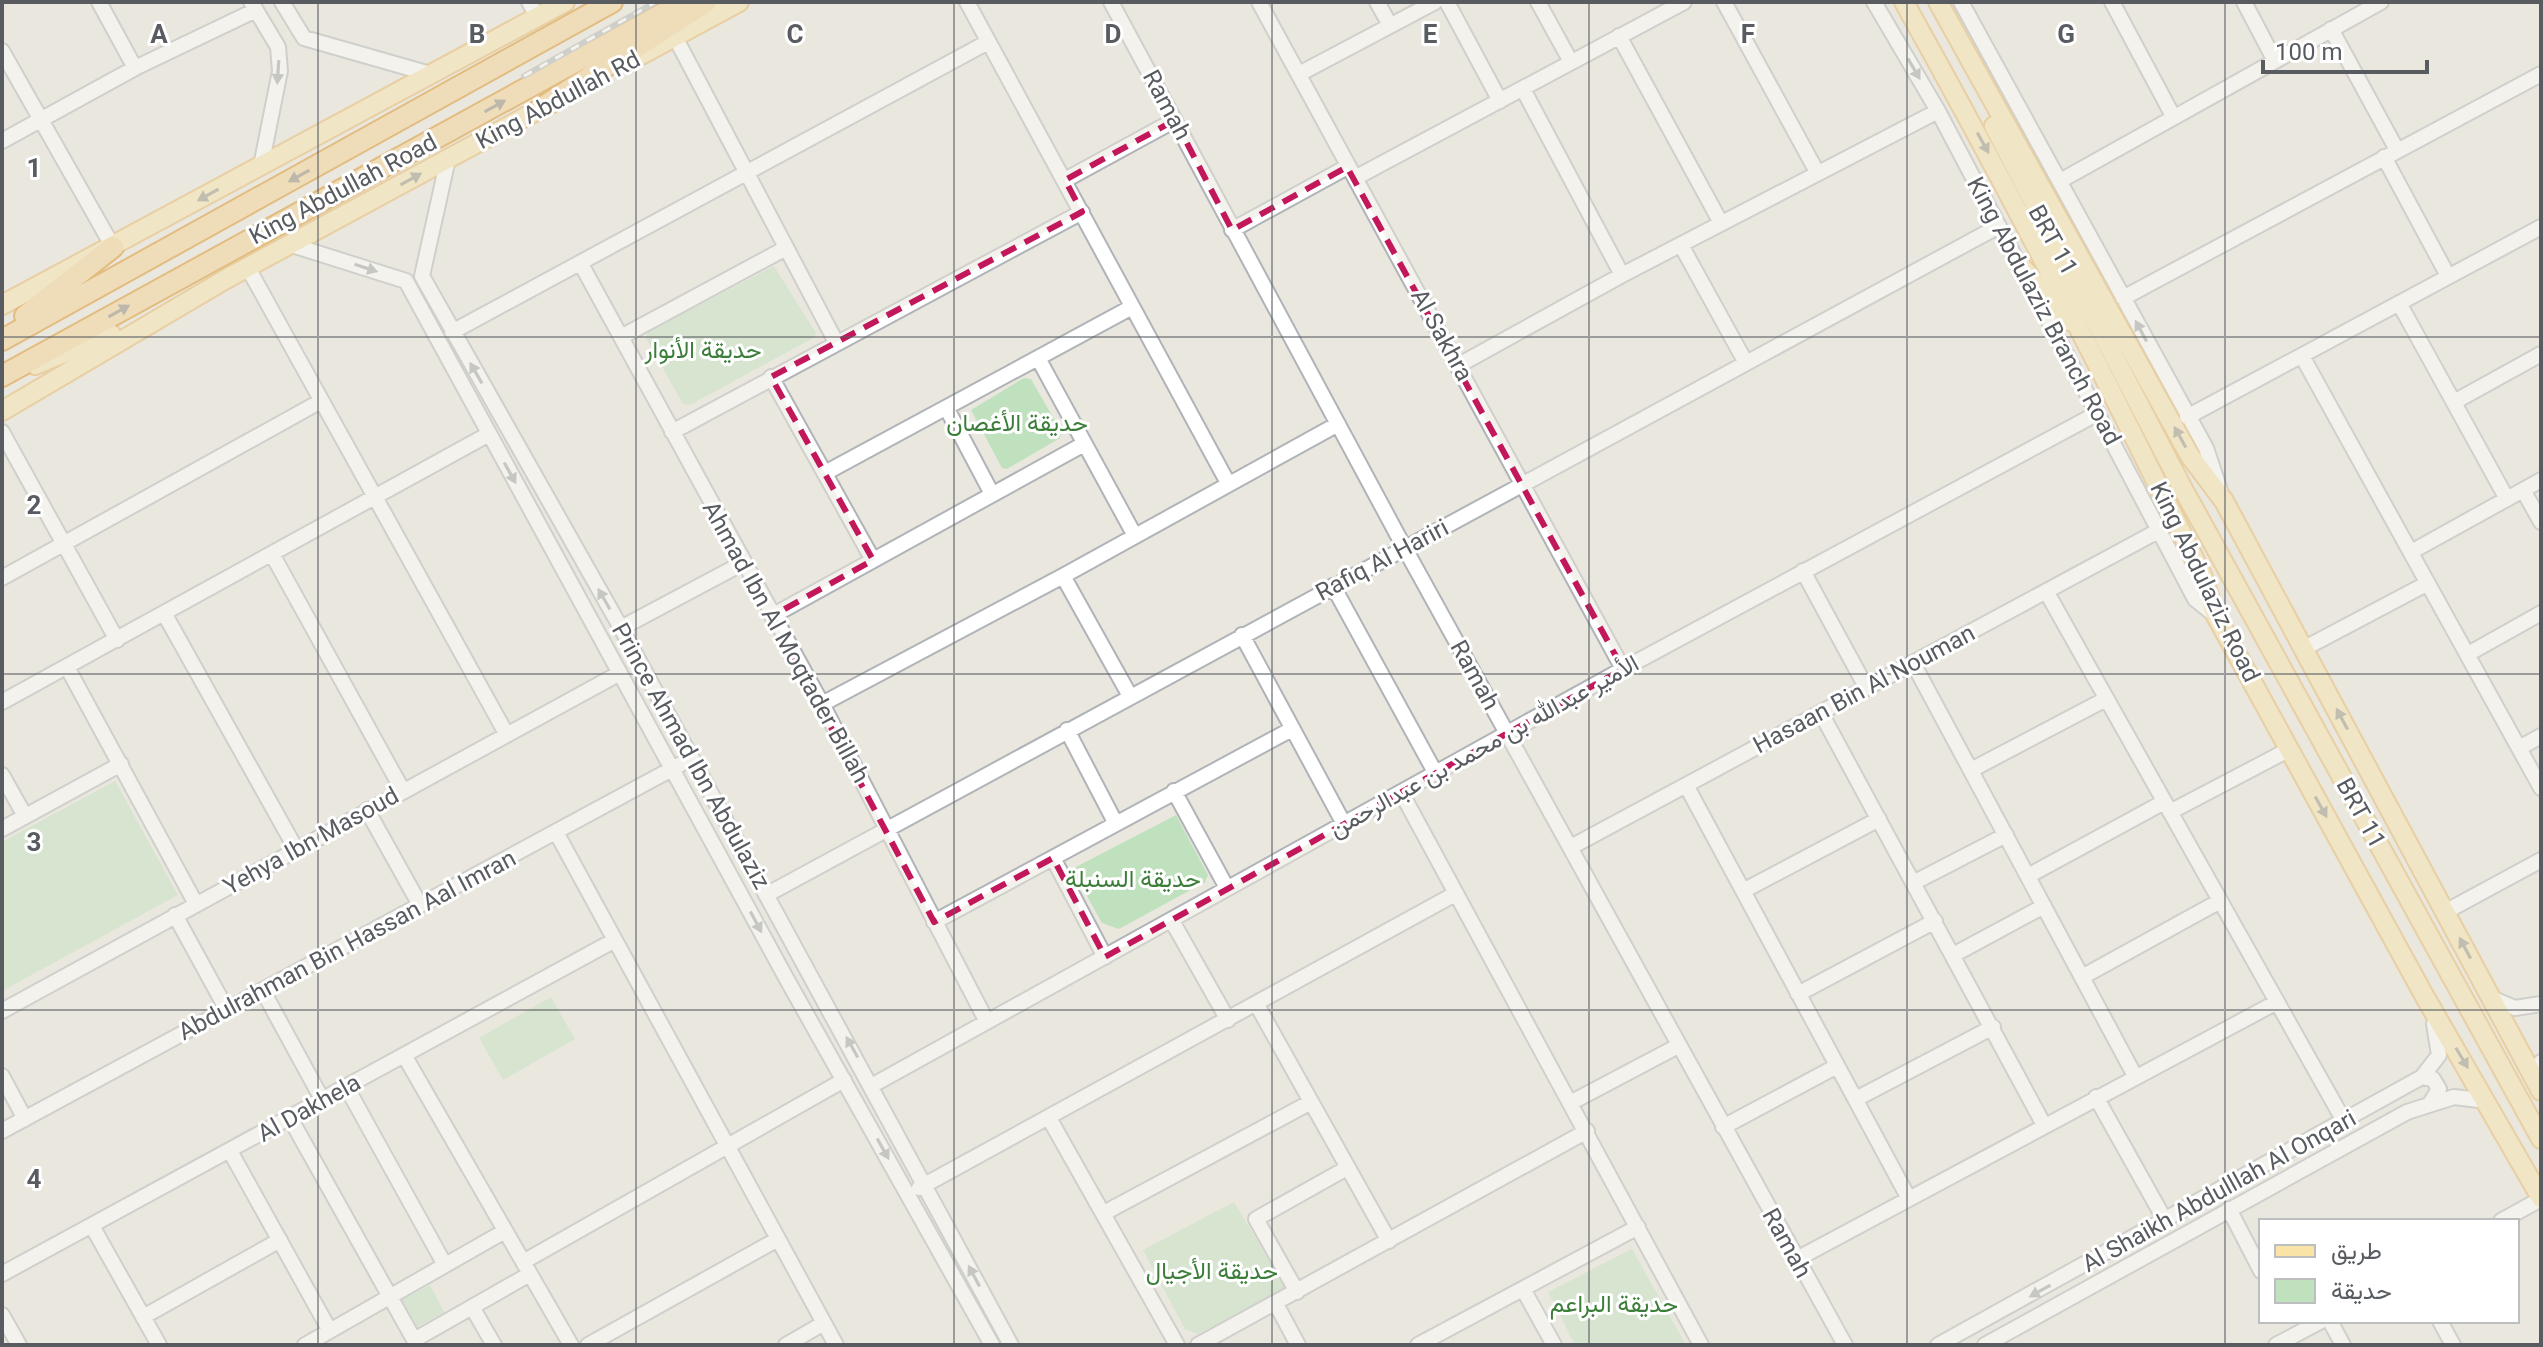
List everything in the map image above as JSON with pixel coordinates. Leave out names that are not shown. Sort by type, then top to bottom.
[{"type":"highway","name":"King Abdullah Road","points":[[2,340],[612,2]]},
{"type":"highway","name":"King Abdullah Road","points":[[2,377],[684,2]]},
{"type":"highway","points":[[540,109],[706,2]]},
{"type":"highway","points":[[2,332],[113,247]]},
{"type":"main road","points":[[2,305],[430,74],[533,9],[565,2]]},
{"type":"main road","name":"King Abdullah Rd","points":[[2,411],[226,279],[739,2]]},
{"type":"main road","name":"King Abdulaziz Road","points":[[1904,2],[2004,180],[2085,337],[2202,575],[2216,616],[2425,997],[2541,1198]]},
{"type":"main road","name":"King Abdulaziz Road","points":[[1939,3],[2190,456],[2224,501],[2540,1089]]},
{"type":"main road","name":"BRT 11","points":[[1977,74],[1994,129],[2182,487],[2541,1139]]},
{"type":"main road","points":[[2021,266],[2085,337]]},
{"type":"main road","points":[[2,377],[82,348],[226,279]]},
{"type":"main road","name":"BRT 11","points":[[2116,399],[2182,487]]},
{"type":"street","points":[[99,2],[135,68]]},
{"type":"street","points":[[282,2],[304,38],[430,74]]},
{"type":"street","points":[[967,2],[1228,483]]},
{"type":"street","name":"Ramah","points":[[1111,2],[1404,547],[1795,1260],[1845,1345]]},
{"type":"street","name":"Al Sakhra","points":[[1259,2],[1623,669]]},
{"type":"street","points":[[1377,2],[1390,25]]},
{"type":"street","points":[[1299,74],[1435,2]]},
{"type":"street","points":[[1447,2],[1500,101]]},
{"type":"street","points":[[1538,2],[1571,62]]},
{"type":"street","points":[[1232,230],[1500,101],[1684,2]]},
{"type":"street","points":[[1724,2],[1817,172]]},
{"type":"street","name":"King Abdulaziz Branch Road","points":[[1874,2],[1938,111],[2195,599],[2216,616]]},
{"type":"street","points":[[1961,2],[2206,448],[2224,501]]},
{"type":"street","points":[[2112,2],[2173,116]]},
{"type":"street","points":[[2244,2],[2275,61]]},
{"type":"street","points":[[2060,181],[2381,2]]},
{"type":"street","points":[[2,141],[253,6],[278,47],[280,71],[261,166]]},
{"type":"street","points":[[2331,29],[2448,276]]},
{"type":"street","points":[[1619,36],[1721,223]]},
{"type":"street","points":[[675,37],[836,342]]},
{"type":"street","points":[[452,332],[988,42]]},
{"type":"street","points":[[2,51],[113,247]]},
{"type":"street","points":[[2123,298],[2541,74]]},
{"type":"street","points":[[1523,89],[1622,275]]},
{"type":"street","points":[[1459,365],[1622,275],[1938,111]]},
{"type":"street","points":[[1065,180],[1175,120]]},
{"type":"street","name":"Prince Ahmad Ibn Abdulaziz","points":[[448,159],[422,276],[621,628],[873,1085],[1011,1345]]},
{"type":"street","points":[[672,432],[1082,212]]},
{"type":"street","name":"Rafiq Al Hariri","points":[[766,895],[1999,226]]},
{"type":"street","points":[[2187,417],[2541,227]]},
{"type":"street","name":"Prince Ahmad Ibn Abdulaziz","points":[[292,245],[406,281],[992,1345]]},
{"type":"street","points":[[1681,245],[1746,363]]},
{"type":"street","points":[[621,337],[786,248]]},
{"type":"street","name":"Ahmad Ibn Al Moqtader Billah","points":[[581,264],[822,704],[987,1022]]},
{"type":"street","points":[[248,268],[507,735]]},
{"type":"street","points":[[2399,303],[2507,499]]},
{"type":"street","points":[[825,473],[1132,307]]},
{"type":"street","points":[[2454,402],[2541,354]]},
{"type":"street","points":[[2302,356],[2541,788]]},
{"type":"street","points":[[1038,358],[1135,536]]},
{"type":"street","points":[[771,377],[873,560]]},
{"type":"street","points":[[2,578],[321,401]]},
{"type":"street","points":[[947,409],[992,494]]},
{"type":"street","name":"الأمير عبدالله بن محمد بن عبدالرحمن","points":[[873,1085],[1623,669],[2098,413]]},
{"type":"street","points":[[822,704],[1063,576],[1338,424]]},
{"type":"street","points":[[2,432],[117,640]]},
{"type":"street","points":[[2,702],[489,434]]},
{"type":"street","points":[[772,616],[1084,444]]},
{"type":"street","points":[[2411,552],[2541,480]]},
{"type":"street","points":[[2523,490],[2541,522]]},
{"type":"street","name":"Hasaan Bin Al Nouman","points":[[1571,847],[2158,531]]},
{"type":"street","points":[[272,554],[403,791]]},
{"type":"street","points":[[621,628],[743,563]]},
{"type":"street","points":[[1803,571],[1866,687]]},
{"type":"street","points":[[1063,576],[1130,696]]},
{"type":"street","points":[[2305,648],[2428,583]]},
{"type":"street","points":[[1333,586],[1436,774]]},
{"type":"street","points":[[2046,591],[2344,1121]]},
{"type":"street","points":[[164,613],[296,849]]},
{"type":"street","points":[[2468,654],[2541,613]]},
{"type":"street","points":[[1242,635],[1344,824]]},
{"type":"street","points":[[1913,663],[2135,1076]]},
{"type":"street","points":[[67,667],[196,904]]},
{"type":"street","name":"Yehya Ibn Masoud","points":[[2,1011],[620,673]]},
{"type":"street","points":[[1971,770],[2106,699]]},
{"type":"street","points":[[1821,713],[1955,954],[2044,1125]]},
{"type":"street","points":[[934,922],[1292,729]]},
{"type":"street","points":[[1067,730],[1115,822]]},
{"type":"street","points":[[2521,747],[2541,736]]},
{"type":"street","points":[[2028,876],[2290,749]]},
{"type":"street","name":"Abdulrahman Bin Hassan Aal Imran","points":[[2,1131],[692,757]]},
{"type":"street","points":[[2,829],[121,764]]},
{"type":"street","points":[[2,775],[25,816]]},
{"type":"street","points":[[1686,785],[1908,1197]]},
{"type":"street","points":[[1174,791],[1227,888]]},
{"type":"street","points":[[1401,792],[1572,1102],[1701,1345]]},
{"type":"street","points":[[367,810],[420,905]]},
{"type":"street","points":[[1743,891],[1879,819]]},
{"type":"street","points":[[556,832],[836,1345]]},
{"type":"street","points":[[1915,882],[2006,835]]},
{"type":"street","points":[[723,860],[741,850]]},
{"type":"street","points":[[1053,858],[1105,957]]},
{"type":"street","points":[[2445,912],[2541,860]]},
{"type":"street","points":[[908,1194],[1455,894]]},
{"type":"street","points":[[2082,977],[2220,901]]},
{"type":"street","points":[[1955,954],[2044,906]]},
{"type":"street","points":[[175,915],[227,1010]]},
{"type":"street","points":[[1172,921],[1228,1020]]},
{"type":"street","points":[[1798,994],[1935,921]]},
{"type":"street","name":"Al Dakhela","points":[[2,1274],[615,940]]},
{"type":"street","points":[[263,991],[323,1101]]},
{"type":"street","points":[[2425,997],[2439,1038],[2439,1055],[2422,1077],[2433,1079],[2439,1089],[2431,1102]]},
{"type":"street","points":[[2491,998],[2515,1008],[2541,1004]]},
{"type":"street","points":[[1795,1260],[2277,1002]]},
{"type":"street","points":[[1257,1005],[1389,1241]]},
{"type":"street","points":[[1856,1099],[1993,1027]]},
{"type":"street","points":[[1572,1102],[1678,1046]]},
{"type":"street","points":[[404,1055],[571,1345]]},
{"type":"street","points":[[2540,1089],[2541,1062]]},
{"type":"street","points":[[1723,1127],[1837,1066]]},
{"type":"street","points":[[2,1076],[25,1119]]},
{"type":"street","name":"Al Shaikh Abdulllah Al Onqari","points":[[1938,1345],[2166,1222],[2422,1077]]},
{"type":"street","points":[[290,1118],[416,1342],[526,1268],[844,1080]]},
{"type":"street","points":[[347,1088],[445,1265]]},
{"type":"street","name":"Al Shaikh Abdulllah Al Onqari","points":[[1990,1344],[2229,1209],[2431,1102],[2467,1096],[2487,1101]]},
{"type":"street","points":[[2096,1097],[2166,1222]]},
{"type":"street","points":[[1104,1213],[1311,1102]]},
{"type":"street","points":[[1049,1118],[1177,1345]]},
{"type":"street","points":[[1198,1345],[1587,1131]]},
{"type":"street","points":[[230,1151],[330,1331]]},
{"type":"street","points":[[1297,1292],[1256,1219],[1347,1168]]},
{"type":"street","points":[[2504,1219],[2541,1198]]},
{"type":"street","points":[[2229,1209],[2259,1267]]},
{"type":"street","points":[[92,1226],[159,1345]]},
{"type":"street","points":[[1418,1345],[1638,1227]]},
{"type":"street","points":[[305,1345],[505,1231]]},
{"type":"street","points":[[588,1345],[778,1239]]},
{"type":"street","points":[[143,1317],[280,1240]]},
{"type":"street","points":[[1523,1289],[1554,1345]]},
{"type":"street","points":[[1276,1304],[1298,1345]]},
{"type":"street","points":[[472,1307],[494,1345]]},
{"type":"street","points":[[2,1315],[11,1340]]},
{"type":"street","points":[[786,1345],[824,1323]]},
{"type":"street","points":[[2276,1345],[2291,1328],[2312,1323]]},
{"type":"street","points":[[2331,1323],[2343,1345]]},
{"type":"street","points":[[2441,1323],[2453,1345]]},
{"type":"highlighted area","points":[[1175,120],[1232,230],[1347,167],[1623,669],[1105,957],[1053,858],[934,922],[772,616],[873,560],[771,377],[1082,212],[1065,180]]},
{"type":"green space","name":"حديقة الأنوار","points":[[774,266],[816,333],[815,337],[690,405],[683,404],[646,338],[648,332]]},
{"type":"green space","name":"حديقة الأغصان","points":[[1024,378],[1031,379],[1062,433],[1060,438],[1007,469],[1002,468],[971,410]]},
{"type":"green space","points":[[115,781],[178,895],[2,991],[2,842]]},
{"type":"green space","name":"حديقة السنبلة","points":[[1176,815],[1208,875],[1205,882],[1119,929],[1102,923],[1072,869]]},
{"type":"green space","points":[[551,997],[575,1039],[503,1080],[479,1038]]},
{"type":"green space","name":"حديقة الأجيال","points":[[1234,1202],[1286,1289],[1198,1334],[1185,1329],[1143,1250]]},
{"type":"green space","name":"حديقة البراعم","points":[[1632,1249],[1686,1345],[1575,1345],[1548,1292]]},
{"type":"green space","points":[[430,1285],[444,1312],[417,1327],[402,1300]]},
{"type":"railway","points":[[524,76],[656,2]]}]
